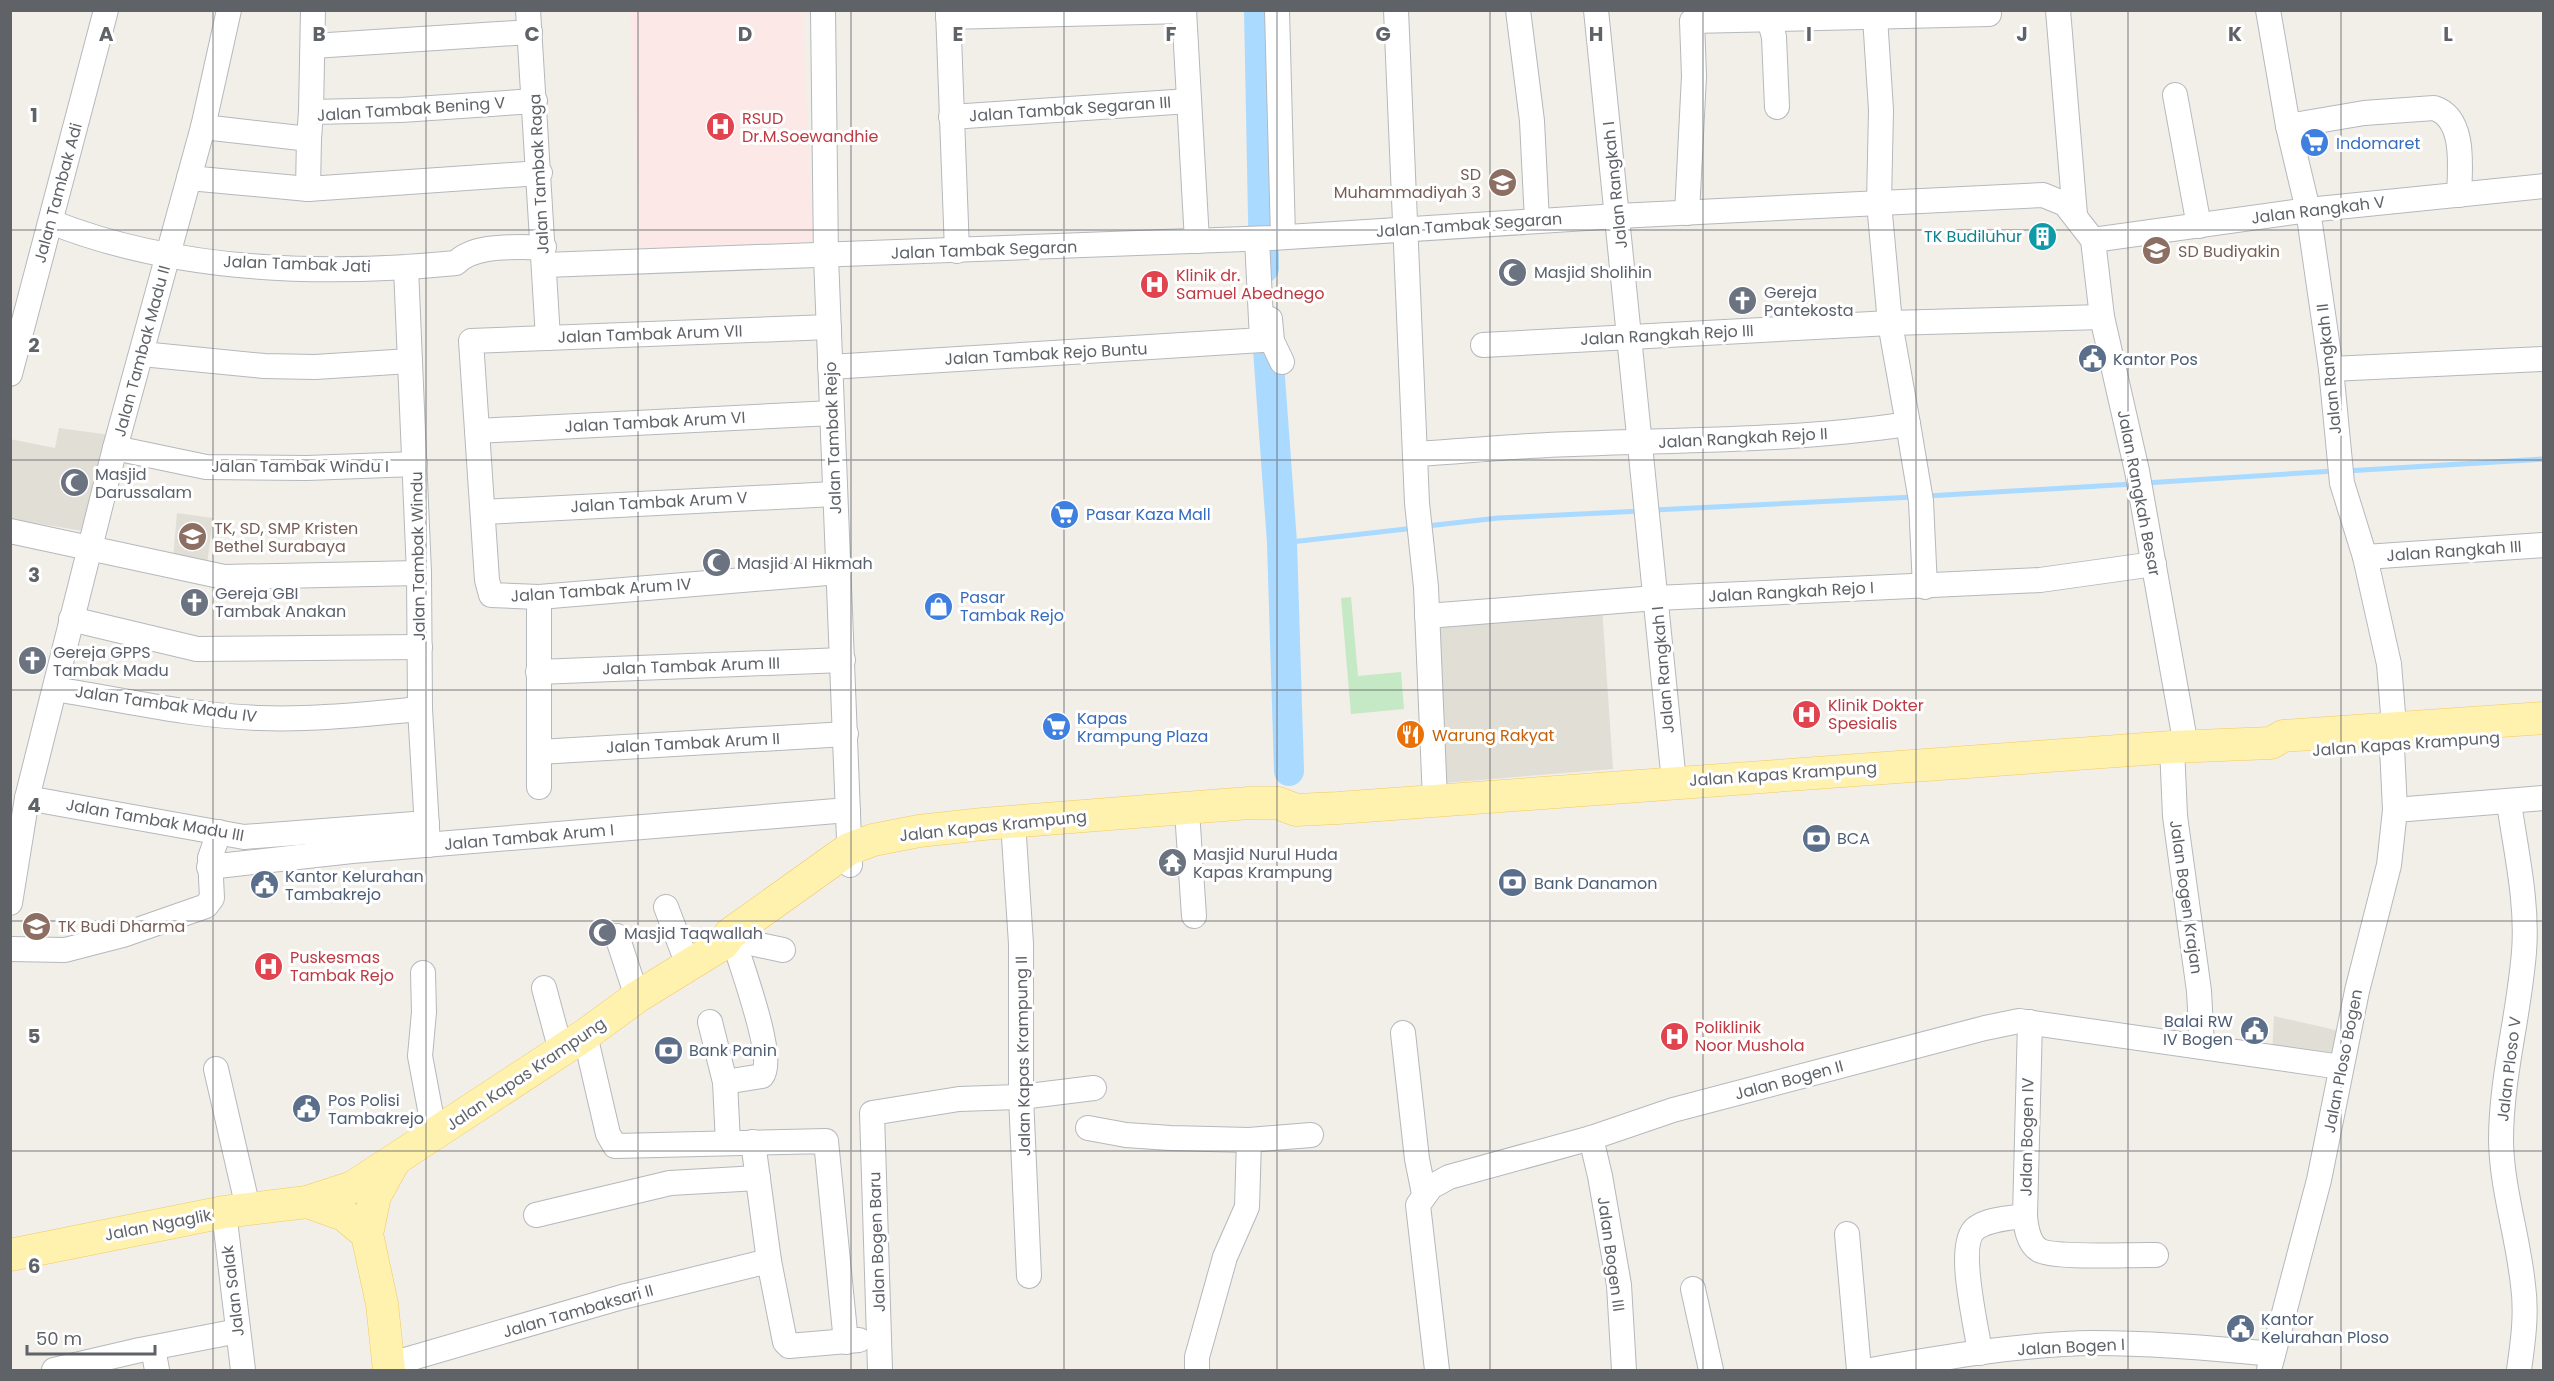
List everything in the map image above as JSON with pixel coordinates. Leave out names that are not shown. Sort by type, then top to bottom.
[{"type":"main road","name":"Jalan Kapas Krampung","points":[[367,1234],[375,1196],[394,1162],[573,1043],[637,997],[688,965],[734,942],[849,857],[894,836],[983,824],[1249,803],[1278,803],[1296,810],[2179,746],[2271,743],[2283,751],[2544,718]]},
{"type":"main road","name":"Jalan Kapas Krampung","points":[[2393,737],[2544,736]]},
{"type":"main road","name":"Jalan Kapas Krampung","points":[[849,857],[957,842],[1014,837],[1279,820],[1296,810]]},
{"type":"main road","name":"Jalan Ngaglik","points":[[10,1255],[236,1210],[307,1202],[353,1186],[394,1162]]},
{"type":"main road","name":"Jalan Ngaglik","points":[[307,1202],[344,1215],[367,1234]]},
{"type":"main road","points":[[367,1234],[382,1304],[388,1368]]},
{"type":"street","name":"Jalan Tambak Adi","points":[[10,374],[106,10]]},
{"type":"street","name":"Jalan Tambak Madu II","points":[[10,903],[27,798],[115,448],[203,127],[229,10]]},
{"type":"street","points":[[311,112],[314,10]]},
{"type":"street","name":"Jalan Tambak Rejo","points":[[823,10],[826,257],[849,857]]},
{"type":"street","points":[[1277,10],[1270,336],[1282,362]]},
{"type":"street","points":[[1396,10],[1417,503],[1427,616],[1436,801]]},
{"type":"street","points":[[1518,10],[1534,142],[1537,221]]},
{"type":"street","name":"Jalan Rangkah I","points":[[1596,10],[1674,782]]},
{"type":"street","points":[[2058,10],[2075,215]]},
{"type":"street","name":"Jalan Rangkah II","points":[[2268,10],[2288,126],[2308,210],[2331,369],[2340,474],[2365,557],[2388,664],[2393,737]]},
{"type":"street","points":[[957,251],[948,14],[1184,11],[1197,241]]},
{"type":"street","points":[[1687,213],[1694,76],[1692,21],[1989,14]]},
{"type":"street","points":[[1875,17],[1881,110],[1879,203],[1890,323],[1920,493],[1925,587]]},
{"type":"street","points":[[1769,19],[1774,37],[1777,107]]},
{"type":"street","points":[[313,46],[529,21]]},
{"type":"street","name":"Jalan Tambak Raga","points":[[529,21],[540,173],[548,338]]},
{"type":"street","points":[[2175,95],[2199,226]]},
{"type":"street","name":"Jalan Tambak Bening V","points":[[203,127],[309,139],[311,112],[401,110],[535,101]]},
{"type":"street","name":"Jalan Tambak Segaran III","points":[[951,117],[1189,101]]},
{"type":"street","points":[[2288,126],[2364,113],[2434,108],[2441,110],[2454,126],[2457,138],[2459,195]]},
{"type":"street","points":[[308,189],[309,139]]},
{"type":"street","points":[[189,178],[308,189],[540,173]]},
{"type":"street","name":"Jalan Rangkah V","points":[[2093,240],[2308,210],[2544,186]]},
{"type":"street","name":"Jalan Tambak Segaran","points":[[826,257],[1271,238],[1618,216],[2032,194],[2056,199],[2075,215],[2093,240]]},
{"type":"street","name":"Jalan Tambak Jati","points":[[51,222],[167,257],[288,267],[406,268],[456,263],[463,256],[476,251],[544,256],[826,257]]},
{"type":"street","name":"Jalan Tambak Rejo Buntu","points":[[830,367],[1262,340],[1260,297],[1271,238]]},
{"type":"street","name":"Jalan Rangkah Besar","points":[[2093,240],[2102,317],[2137,471],[2154,564],[2179,746]]},
{"type":"street","name":"Jalan Tambak Windu","points":[[406,268],[419,573],[420,709],[428,834]]},
{"type":"street","name":"Jalan Rangkah Rejo III","points":[[1483,345],[1890,323],[2102,317]]},
{"type":"street","name":"Jalan Tambak Arum VII","points":[[471,341],[829,327]]},
{"type":"street","name":"Jalan Tambak Arum IV","points":[[471,341],[489,594],[496,597],[539,597],[839,572]]},
{"type":"street","points":[[142,354],[264,366],[315,367],[410,361]]},
{"type":"street","points":[[2331,369],[2544,359]]},
{"type":"street","name":"Jalan Tambak Arum VI","points":[[477,431],[832,413]]},
{"type":"street","name":"Jalan Rangkah Rejo II","points":[[1415,454],[1529,446],[1850,433],[1908,424]]},
{"type":"street","name":"Jalan Tambak Windu I","points":[[115,448],[206,466],[307,468],[415,464]]},
{"type":"street","name":"Jalan Tambak Arum V","points":[[483,512],[834,494]]},
{"type":"street","points":[[10,531],[224,577],[419,573]]},
{"type":"street","name":"Jalan Rangkah III","points":[[2365,557],[2544,545]]},
{"type":"street","name":"Jalan Rangkah Rejo I","points":[[1427,616],[1656,598],[2040,580],[2154,564]]},
{"type":"street","points":[[539,597],[539,786]]},
{"type":"street","points":[[71,620],[197,649],[420,647]]},
{"type":"street","name":"Jalan Tambak Arum III","points":[[538,672],[843,660]]},
{"type":"street","name":"Jalan Tambak Madu IV","points":[[55,689],[217,715],[259,718],[310,719],[420,709]]},
{"type":"street","name":"Jalan Tambak Arum II","points":[[539,752],[846,734]]},
{"type":"street","name":"Jalan Ploso Bogen","points":[[2271,1362],[2319,1180],[2357,991],[2384,889],[2395,810],[2393,737]]},
{"type":"street","name":"Jalan Bogen Krajan","points":[[2179,746],[2175,816],[2199,991],[2202,1047]]},
{"type":"street","name":"Jalan Tambak Madu III","points":[[27,798],[249,837],[428,834]]},
{"type":"street","points":[[2395,810],[2510,803],[2544,798]]},
{"type":"street","name":"Jalan Ploso V","points":[[2510,803],[2524,910],[2524,941],[2503,1093],[2501,1143],[2508,1208],[2523,1285],[2523,1342],[2519,1371]]},
{"type":"street","name":"Jalan Tambak Arum I","points":[[209,867],[428,834],[848,810]]},
{"type":"street","points":[[1188,826],[1194,916]]},
{"type":"street","points":[[10,949],[65,950],[123,935],[204,908],[212,898],[209,867],[219,832]]},
{"type":"street","name":"Jalan Kapas Krampung II","points":[[1014,837],[1021,944],[1021,1097],[1029,1276]]},
{"type":"street","points":[[666,908],[688,965]]},
{"type":"street","points":[[616,936],[637,997]]},
{"type":"street","points":[[725,1082],[762,1076],[766,1067],[756,1014],[734,942],[783,950]]},
{"type":"street","points":[[423,973],[424,1012],[420,1056],[435,1136]]},
{"type":"street","points":[[544,988],[573,1043],[613,1144],[618,1146],[825,1141],[846,1342]]},
{"type":"street","points":[[710,1022],[725,1082],[728,1143]]},
{"type":"street","name":"Jalan Bogen II","points":[[1424,1194],[1449,1177],[1591,1138],[1674,1110],[1985,1028],[2030,1022],[2341,1067]]},
{"type":"street","name":"Jalan Bogen IV","points":[[1980,1353],[1967,1265],[1969,1237],[1980,1226],[2025,1216],[2030,1022]]},
{"type":"street","points":[[1403,1033],[1417,1159],[1424,1194],[1418,1204],[1418,1221],[1437,1371]]},
{"type":"street","name":"Jalan Salak","points":[[216,1069],[236,1210],[238,1331],[243,1371]]},
{"type":"street","points":[[1021,1097],[1094,1088]]},
{"type":"street","name":"Jalan Bogen Baru","points":[[880,1371],[872,1113],[959,1099],[1021,1097]]},
{"type":"street","points":[[1088,1128],[1126,1136],[1249,1140],[1311,1135]]},
{"type":"street","name":"Jalan Bogen III","points":[[1591,1138],[1619,1285],[1624,1371]]},
{"type":"street","points":[[1197,1371],[1197,1358],[1225,1257],[1246,1207],[1249,1140]]},
{"type":"street","points":[[753,1142],[769,1261],[788,1345],[880,1339]]},
{"type":"street","points":[[536,1215],[670,1183],[758,1178]]},
{"type":"street","points":[[2025,1216],[2031,1240],[2042,1251],[2066,1254],[2156,1255]]},
{"type":"street","points":[[1847,1234],[1859,1371]]},
{"type":"street","name":"Jalan Tambaksari II","points":[[388,1368],[622,1297],[769,1261]]},
{"type":"street","points":[[1693,1289],[1711,1371]]},
{"type":"street","points":[[54,1371],[155,1359],[238,1331]]},
{"type":"street","name":"Jalan Bogen I","points":[[1885,1369],[1980,1353],[2092,1343],[2180,1345],[2271,1362]]},
{"type":"shaded area","name":"RSUD Dr.M.Soewandhie","points":[[630,11],[802,11],[813,242],[641,250]]},
{"type":"shaded area","points":[[59,428],[110,435],[89,532],[11,519],[10,439],[55,448]]},
{"type":"shaded area","name":"TK, SD, SMP Kristen Bethel Surabaya","points":[[177,513],[213,518],[207,565],[173,558]]},
{"type":"shaded area","points":[[1602,607],[1613,769],[1444,783],[1434,619]]},
{"type":"shaded area","points":[[2274,1016],[2340,1031],[2334,1065],[2272,1055]]},
{"type":"green space","points":[[1351,597],[1358,676],[1401,672],[1404,709],[1351,714],[1341,598]]},
{"type":"waterway","points":[[1259,10],[1264,268]]},
{"type":"waterway","points":[[1266,322],[1282,543],[1289,771]]},
{"type":"waterway","points":[[2346,471],[2544,459]]},
{"type":"waterway","points":[[2145,483],[2334,471]]},
{"type":"waterway","points":[[1927,496],[2133,484]]},
{"type":"waterway","points":[[1654,510],[1914,497]]},
{"type":"waterway","points":[[1427,526],[1498,518],[1642,511]]},
{"type":"waterway","points":[[1282,543],[1415,528]]},
{"type":"place","name":"RSUD Dr.M.Soewandhie","points":[[721,127]]},
{"type":"place","name":"Indomaret","points":[[2315,143]]},
{"type":"place","name":"SD Muhammadiyah 3","points":[[1502,183]]},
{"type":"place","name":"TK Budiluhur","points":[[2043,236]]},
{"type":"place","name":"SD Budiyakin","points":[[2157,251]]},
{"type":"place","name":"Masjid Sholihin","points":[[1513,272]]},
{"type":"place","name":"Klinik dr. Samuel Abednego","points":[[1155,284]]},
{"type":"place","name":"Gereja Pantekosta","points":[[1743,301]]},
{"type":"place","name":"Kantor Pos","points":[[2092,359]]},
{"type":"place","name":"Masjid Darussalam","points":[[74,483]]},
{"type":"place","name":"Pasar Kaza Mall","points":[[1065,514]]},
{"type":"place","name":"TK, SD, SMP Kristen Bethel Surabaya","points":[[193,537]]},
{"type":"place","name":"Masjid Al Hikmah","points":[[716,563]]},
{"type":"place","name":"Gereja GBI Tambak Anakan","points":[[194,602]]},
{"type":"place","name":"Pasar Tambak Rejo","points":[[939,606]]},
{"type":"place","name":"Gereja GPPS Tambak Madu","points":[[32,661]]},
{"type":"place","name":"Klinik Dokter Spesialis","points":[[1807,714]]},
{"type":"place","name":"Kapas Krampung Plaza","points":[[1056,727]]},
{"type":"place","name":"Warung Rakyat","points":[[1411,735]]},
{"type":"place","name":"BCA","points":[[1816,838]]},
{"type":"place","name":"Masjid Nurul Huda Kapas Krampung","points":[[1172,863]]},
{"type":"place","name":"Bank Danamon","points":[[1513,883]]},
{"type":"place","name":"Kantor Kelurahan Tambakrejo","points":[[264,885]]},
{"type":"place","name":"TK Budi Dharma","points":[[37,926]]},
{"type":"place","name":"Masjid Taqwallah","points":[[603,933]]},
{"type":"place","name":"Puskesmas Tambak Rejo","points":[[269,966]]},
{"type":"place","name":"Balai RW IV Bogen","points":[[2254,1030]]},
{"type":"place","name":"Poliklinik Noor Mushola","points":[[1674,1036]]},
{"type":"place","name":"Bank Panin","points":[[668,1050]]},
{"type":"place","name":"Pos Polisi Tambakrejo","points":[[307,1109]]},
{"type":"place","name":"Kantor Kelurahan Ploso","points":[[2240,1328]]}]
